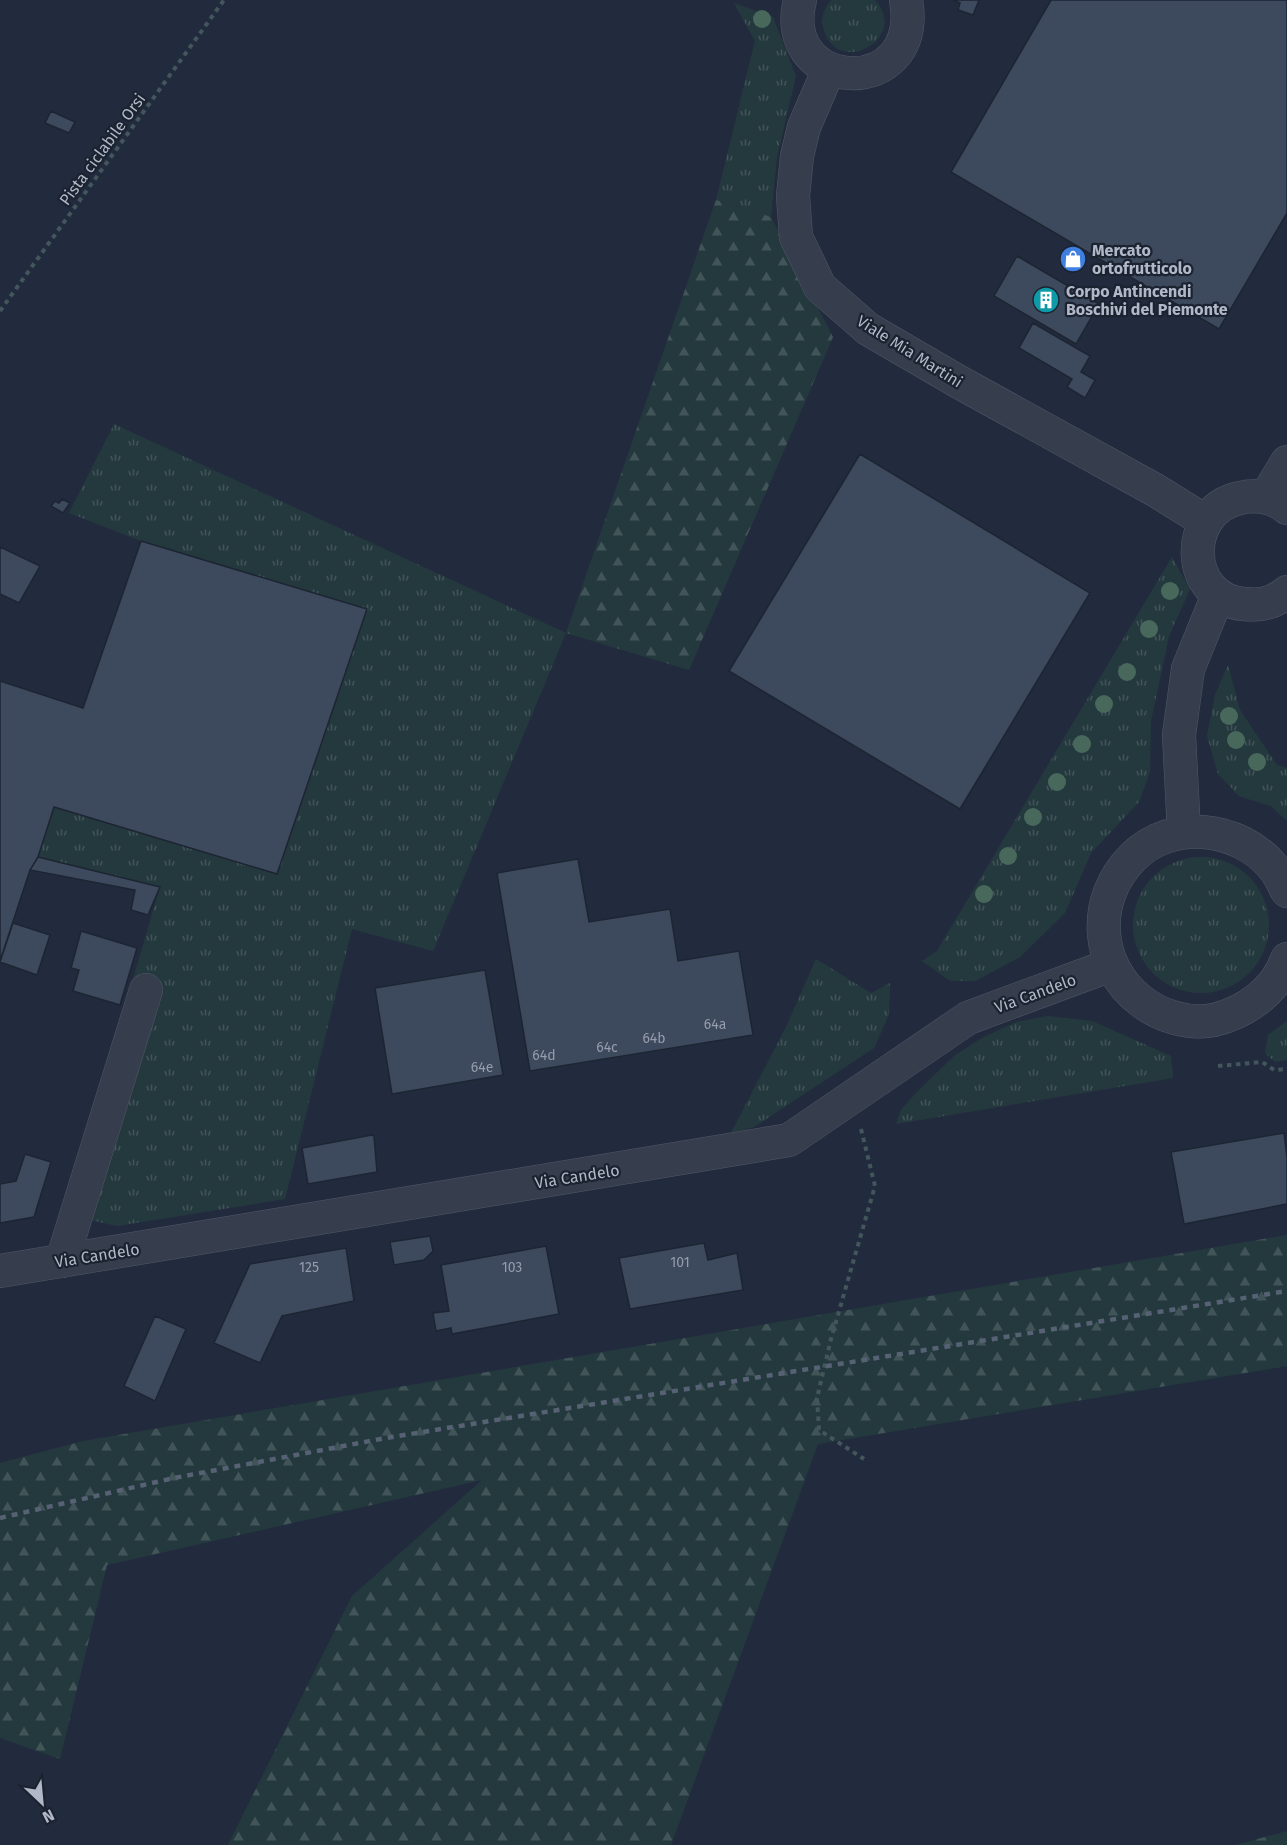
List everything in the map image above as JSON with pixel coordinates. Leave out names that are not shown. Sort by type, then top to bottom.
[{"type":"street","points":[[800,0],[797,29],[803,46],[814,59],[829,69],[847,74],[865,73],[882,66],[896,53],[907,28],[906,0]]},
{"type":"street","name":"Viale Mia Martini","points":[[829,69],[804,127],[797,156],[793,196],[796,237],[820,287],[868,329],[1155,490],[1205,521]]},
{"type":"street","points":[[1287,462],[1276,503],[1249,496],[1232,499],[1217,508],[1205,521],[1198,544],[1200,568],[1207,583],[1218,595],[1237,604],[1257,606],[1277,600],[1287,592]]},
{"type":"street","points":[[1184,832],[1179,735],[1188,669],[1218,595]]},
{"type":"street","points":[[1283,877],[1256,850],[1234,838],[1210,831],[1184,832],[1156,840],[1132,857],[1115,880],[1105,908],[1103,937],[1111,965],[1128,991],[1152,1010],[1181,1020],[1211,1020],[1241,1011],[1266,993],[1286,965]]},
{"type":"street","name":"Via Candelo","points":[[0,1271],[789,1140],[968,1018],[1111,965]]},
{"type":"street","points":[[62,1261],[146,990]]},
{"type":"path","name":"Pista ciclabile Orsi","points":[[0,311],[224,0]]},
{"type":"path","points":[[1218,1066],[1262,1062],[1274,1070],[1287,1069]]},
{"type":"path","points":[[854,1096],[875,1186],[831,1339],[817,1398],[819,1430],[864,1459]]},
{"type":"green space","points":[[831,0],[875,0],[883,14],[884,27],[878,39],[868,47],[856,52],[843,51],[832,44],[822,22]]},
{"type":"green space","points":[[734,3],[773,17],[796,76],[777,157],[771,217],[716,200],[755,41]]},
{"type":"green space","points":[[716,200],[771,217],[833,337],[689,670],[566,633]]},
{"type":"green space","points":[[114,424],[566,633],[433,951],[352,929],[285,1199],[117,1226],[64,1214],[160,887],[38,857],[54,807],[277,874],[367,609],[141,541],[69,513]]},
{"type":"green space","points":[[1172,557],[1190,589],[1169,636],[1151,721],[1150,772],[1139,802],[1091,853],[1065,913],[1020,957],[975,981],[950,981],[922,961],[937,951]]},
{"type":"green space","points":[[1228,665],[1240,710],[1277,765],[1287,768],[1287,821],[1271,806],[1239,796],[1218,774],[1207,736],[1215,695]]},
{"type":"green space","points":[[1201,857],[1227,862],[1239,868],[1249,877],[1258,887],[1264,899],[1269,925],[1264,951],[1258,963],[1249,973],[1239,982],[1227,988],[1201,993],[1175,988],[1163,982],[1153,973],[1144,963],[1138,951],[1133,925],[1138,899],[1144,887],[1153,877],[1163,868],[1175,862]]},
{"type":"green space","points":[[816,959],[871,993],[890,983],[889,1014],[874,1048],[754,1127],[731,1133],[787,1025]]},
{"type":"green space","points":[[1048,1016],[1092,1021],[1171,1056],[1173,1078],[896,1124],[901,1110],[954,1056],[982,1038],[1016,1022]]},
{"type":"green space","points":[[1287,1021],[1287,1060],[1275,1062],[1265,1053],[1268,1035]]},
{"type":"green space","points":[[1287,1235],[1287,1366],[818,1444],[671,1845],[228,1845],[352,1596],[482,1480],[107,1565],[60,1759],[0,1738],[0,1463],[83,1441]]},
{"type":"green space","points":[[1287,1831],[1287,1845],[1236,1845]]},
{"type":"building","points":[[953,0],[979,0],[973,15],[958,10],[960,3]]},
{"type":"building","points":[[1051,0],[1287,0],[1287,213],[1219,329],[951,172]]},
{"type":"building","points":[[51,111],[75,122],[69,133],[45,123]]},
{"type":"building","name":"Corpo Antincendi Boschivi del Piemonte","points":[[1017,256],[1099,304],[1076,344],[994,296]]},
{"type":"building","points":[[1033,323],[1090,356],[1081,372],[1095,380],[1085,398],[1067,387],[1072,379],[1019,348]]},
{"type":"building","points":[[860,454],[1090,593],[960,809],[729,671]]},
{"type":"building","points":[[62,499],[70,503],[63,513],[51,506],[55,501],[59,503]]},
{"type":"building","points":[[141,541],[367,609],[277,874],[54,807],[38,857],[30,870],[0,961],[0,681],[83,708]]},
{"type":"building","points":[[0,547],[40,566],[19,603],[0,594]]},
{"type":"building","points":[[38,857],[160,887],[148,915],[131,910],[135,890],[30,870]]},
{"type":"building","points":[[578,859],[589,922],[670,909],[678,961],[739,951],[753,1035],[530,1071],[497,873]]},
{"type":"building","points":[[13,923],[50,935],[37,975],[0,962]]},
{"type":"building","points":[[81,931],[137,948],[120,1005],[73,991],[79,970],[71,968]]},
{"type":"building","points":[[485,970],[503,1075],[392,1094],[375,988]]},
{"type":"building","points":[[1284,1133],[1287,1157],[1287,1204],[1184,1224],[1171,1152]]},
{"type":"building","points":[[374,1136],[377,1172],[308,1184],[302,1148]]},
{"type":"building","points":[[25,1154],[51,1162],[34,1217],[0,1223],[0,1184],[16,1181]]},
{"type":"building","points":[[430,1236],[433,1251],[424,1260],[394,1265],[390,1242]]},
{"type":"building","points":[[704,1243],[708,1260],[737,1253],[743,1290],[630,1309],[619,1258]]},
{"type":"building","points":[[546,1246],[559,1314],[452,1334],[451,1328],[436,1331],[433,1313],[449,1311],[441,1265]]},
{"type":"building","points":[[346,1248],[354,1301],[282,1316],[260,1363],[214,1343],[250,1264]]},
{"type":"building","points":[[155,1316],[186,1329],[155,1401],[124,1386]]},
{"type":"railway","points":[[0,1518],[174,1478],[386,1438],[1287,1291]]},
{"type":"place","name":"Mercato ortofrutticolo","points":[[1073,259]]},
{"type":"place","name":"Corpo Antincendi Boschivi del Piemonte","points":[[1046,300]]}]
